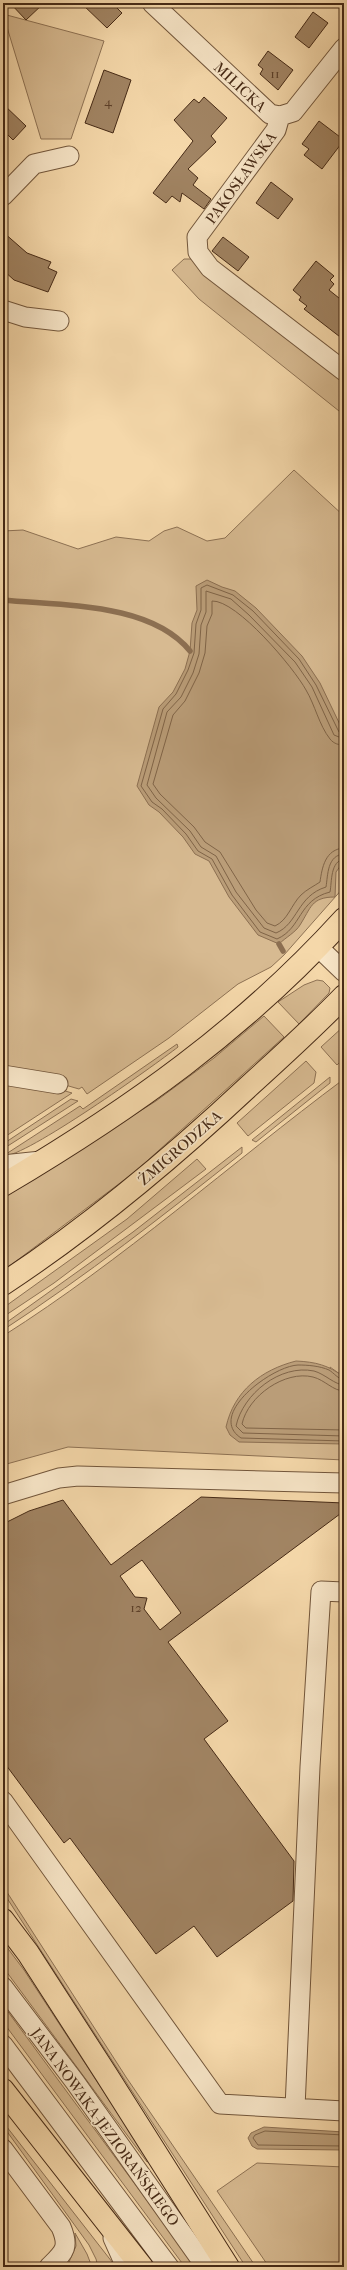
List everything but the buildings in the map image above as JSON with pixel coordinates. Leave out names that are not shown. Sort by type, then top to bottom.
[{"type":"main road","points":[[3,1185],[141,1098],[197,1057],[266,998],[344,919]]},
{"type":"main road","name":"ŻMIGRODZKA","points":[[3,1284],[43,1257],[146,1178],[220,1113],[344,996]]},
{"type":"main road","points":[[3,1920],[28,1954],[228,2267]]},
{"type":"main road","points":[[3,2090],[106,2224],[142,2267]]},
{"type":"street","name":"MILICKA","points":[[152,3],[263,110],[270,114],[280,116],[293,112],[344,48]]},
{"type":"street","name":"PAKOSŁAWSKA","points":[[280,116],[276,130],[197,237],[198,252],[210,268],[344,371]]},
{"type":"street","points":[[3,196],[34,164],[69,156]]},
{"type":"street","points":[[7,312],[59,321]]},
{"type":"street","points":[[318,947],[344,972]]},
{"type":"street","points":[[3,1075],[58,1084]]},
{"type":"street","points":[[3,1164],[41,1161]]},
{"type":"street","points":[[3,1495],[59,1478],[78,1476],[344,1483]]},
{"type":"street","points":[[295,2108],[321,1592],[344,1592]]},
{"type":"street","points":[[3,1801],[220,2104],[344,2111]]},
{"type":"street","name":"JANA NOWAKA-JEZIORAŃSKIEGO","points":[[3,1987],[75,2082],[206,2267]]},
{"type":"street","name":"JANA NOWAKA-JEZIORAŃSKIEGO","points":[[3,2045],[169,2267]]},
{"type":"street","points":[[3,2149],[60,2227],[66,2240],[64,2251],[49,2267]]},
{"type":"street","points":[[106,2224],[126,2267]]},
{"type":"shaded area","points":[[3,14],[104,41],[71,139],[41,139]]},
{"type":"shaded area","points":[[184,259],[191,259],[344,379],[344,415],[199,299],[172,270]]},
{"type":"shaded area","points":[[294,470],[344,516],[344,887],[284,955],[271,967],[238,984],[169,1038],[87,1094],[82,1087],[79,1089],[3,1067],[3,531],[23,530],[78,549],[116,537],[149,541],[164,531],[177,527],[207,541],[225,538]]},
{"type":"shaded area","points":[[317,980],[323,981],[330,988],[329,993],[299,1024],[278,1002],[304,985]]},
{"type":"shaded area","points":[[264,1016],[284,1037],[136,1171],[3,1271],[3,1197],[156,1101],[214,1058]]},
{"type":"shaded area","points":[[344,1026],[344,1058],[337,1065],[321,1047]]},
{"type":"shaded area","points":[[177,1044],[178,1047],[165,1057],[90,1109],[16,1153],[3,1156],[80,1106],[83,1109]]},
{"type":"shaded area","points":[[306,1061],[316,1072],[314,1083],[248,1136],[237,1123]]},
{"type":"shaded area","points":[[330,1077],[330,1083],[256,1142],[252,1140]]},
{"type":"shaded area","points":[[344,1079],[344,1377],[330,1367],[342,1445],[344,1444],[344,1460],[68,1447],[3,1465],[3,1336],[47,1307],[134,1244]]},
{"type":"shaded area","points":[[3,1083],[55,1088],[72,1093],[3,1138]]},
{"type":"shaded area","points":[[71,1099],[78,1101],[3,1149],[3,1144]]},
{"type":"shaded area","points":[[242,1147],[242,1153],[154,1222],[95,1267],[3,1330],[3,1325],[133,1232]]},
{"type":"shaded area","points":[[197,1159],[206,1169],[54,1283],[3,1317],[3,1308],[127,1219]]},
{"type":"shaded area","points":[[3,1886],[126,2077],[256,2267],[246,2267],[3,1892]]},
{"type":"shaded area","points":[[3,1942],[24,1970],[149,2161],[147,2162],[3,1967]]},
{"type":"shaded area","points":[[3,2005],[196,2267],[185,2267],[3,2022]]},
{"type":"shaded area","points":[[3,2122],[116,2267],[98,2267],[89,2245],[3,2126]]},
{"type":"shaded area","points":[[257,2163],[344,2167],[344,2267],[269,2267],[217,2191]]},
{"type":"shaded area","points":[[75,2233],[87,2254],[92,2267],[74,2267],[69,2262],[76,2246]]},
{"type":"water","points":[[207,580],[235,591],[256,608],[302,656],[320,683],[344,733],[344,861],[336,872],[335,897],[316,901],[298,928],[279,944],[258,935],[229,897],[209,861],[195,854],[183,837],[159,812],[149,805],[137,786],[159,707],[173,692],[185,669],[190,651],[192,623],[197,610],[196,586]]},
{"type":"water","points":[[296,1361],[322,1365],[344,1377],[344,1444],[239,1442],[230,1435],[226,1427],[235,1403],[242,1393],[261,1376],[271,1370]]},
{"type":"water","points":[[264,2127],[344,2132],[344,2150],[257,2149],[252,2146],[248,2138],[251,2133]]},
{"type":"waterway","points":[[3,600],[103,609],[129,615],[152,623],[173,635],[190,651]]},
{"type":"waterway","points":[[279,944],[283,951]]}]
